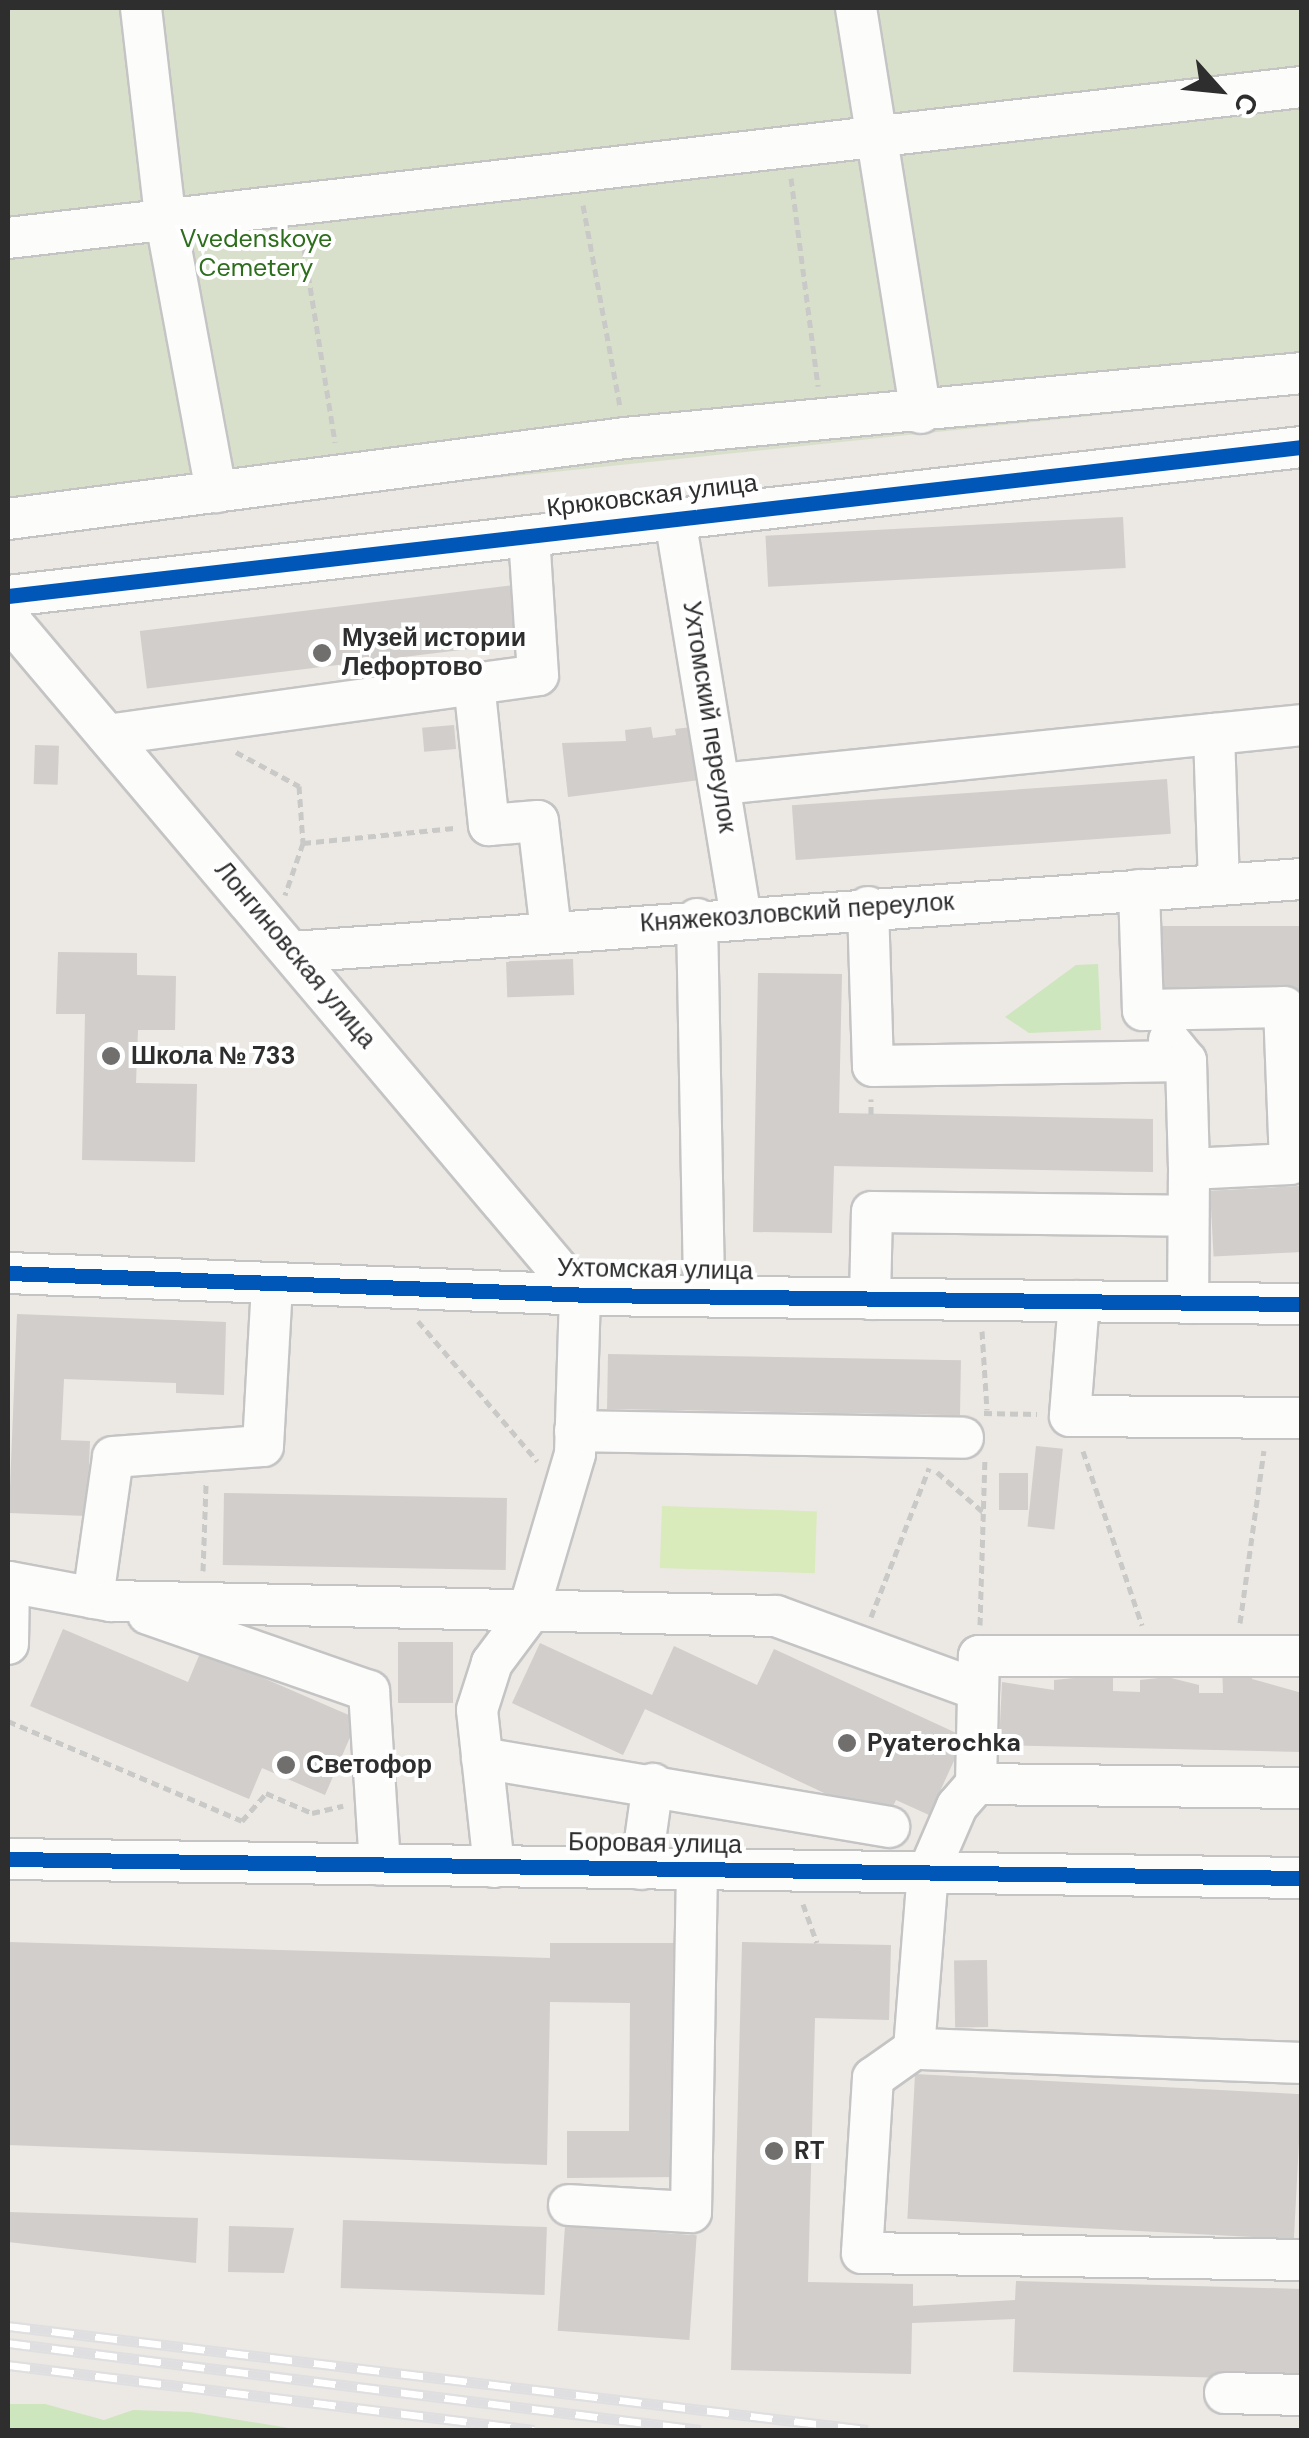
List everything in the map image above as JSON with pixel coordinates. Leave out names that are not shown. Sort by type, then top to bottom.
[{"type":"street","points":[[140,8],[165,216],[216,492]]},
{"type":"street","points":[[856,8],[873,141],[921,413]]},
{"type":"street","points":[[8,238],[165,216],[788,151],[1302,87]]},
{"type":"street","points":[[8,519],[626,438],[921,413],[1302,372]]},
{"type":"street","name":"Крюковская улица","points":[[9,615],[529,536],[1302,447]]},
{"type":"street","name":"Ухтомский переулок","points":[[676,518],[740,916]]},
{"type":"street","points":[[107,736],[218,714],[538,675],[529,536]]},
{"type":"street","name":"Лонгиновская улица","points":[[9,615],[580,1295]]},
{"type":"street","points":[[474,682],[489,825],[538,821],[550,931]]},
{"type":"street","points":[[721,784],[1302,725]]},
{"type":"street","points":[[1214,734],[1219,884]]},
{"type":"street","name":"Княжекозловский переулок","points":[[294,952],[698,919],[1302,879]]},
{"type":"street","points":[[1139,890],[1144,1010],[1186,1061],[1188,1303]]},
{"type":"street","points":[[868,908],[873,1066],[1186,1061]]},
{"type":"street","points":[[698,919],[704,1273]]},
{"type":"street","points":[[1144,1010],[1284,1006],[1290,1164],[1188,1169]]},
{"type":"street","points":[[870,1299],[872,1212],[1188,1216]]},
{"type":"street","name":"Ухтомская улица","points":[[8,1273],[580,1295],[1302,1304]]},
{"type":"street","points":[[102,1599],[113,1456],[263,1446],[272,1283]]},
{"type":"street","points":[[494,1867],[477,1710],[492,1662],[527,1616],[563,1492],[575,1431],[580,1295]]},
{"type":"street","points":[[1079,1301],[1070,1416],[1285,1418]]},
{"type":"street","points":[[575,1431],[972,1431]]},
{"type":"street","points":[[8,1644],[9,1582],[102,1599],[201,1604],[527,1616],[776,1616],[860,1646],[978,1673],[1153,1656],[1302,1656]]},
{"type":"street","points":[[102,1599],[369,1691],[380,1865]]},
{"type":"street","points":[[914,2049],[928,1873],[956,1806],[976,1784],[978,1673]]},
{"type":"street","points":[[482,1758],[889,1827]]},
{"type":"street","points":[[641,1869],[653,1784]]},
{"type":"street","points":[[976,1784],[1302,1788]]},
{"type":"street","name":"Боровая улица","points":[[8,1859],[1302,1878]]},
{"type":"street","points":[[569,2205],[691,2212],[698,1870]]},
{"type":"street","points":[[1302,2062],[914,2049],[873,2078],[862,2253],[1302,2260]]},
{"type":"street","points":[[1225,2393],[1302,2395]]},
{"type":"path","points":[[788,151],[822,419]]},
{"type":"path","points":[[578,175],[626,438]]},
{"type":"path","points":[[297,203],[340,476]]},
{"type":"path","points":[[218,714],[230,749],[298,786],[303,843],[284,901]]},
{"type":"path","points":[[303,843],[489,825]]},
{"type":"path","points":[[413,1315],[563,1492]]},
{"type":"path","points":[[978,1673],[972,1431],[982,1328]]},
{"type":"path","points":[[972,1431],[1070,1416],[1153,1656]]},
{"type":"path","points":[[1236,1656],[1285,1418]]},
{"type":"path","points":[[860,1646],[972,1431]]},
{"type":"path","points":[[201,1604],[208,1450]]},
{"type":"path","points":[[8,1721],[242,1821],[266,1793],[312,1813],[376,1800]]},
{"type":"path","points":[[799,1893],[816,1944]]},
{"type":"green space","name":"Vvedenskoye Cemetery","points":[[8,8],[1301,8],[1301,394],[8,529]]},
{"type":"green space","points":[[1098,964],[1101,1030],[1029,1033],[1005,1017],[1076,965]]},
{"type":"green space","points":[[662,1506],[817,1511],[815,1573],[660,1568]]},
{"type":"green space","points":[[8,2404],[45,2404],[104,2420],[133,2410],[191,2412],[301,2430],[8,2430]]},
{"type":"building","points":[[1123,517],[1126,568],[768,587],[765,536]]},
{"type":"building","points":[[514,585],[521,643],[147,689],[140,631]]},
{"type":"building","points":[[717,724],[723,777],[568,797],[562,743],[626,741],[625,730],[651,727],[653,738],[676,735],[675,729]]},
{"type":"building","points":[[454,725],[456,749],[424,752],[422,728]]},
{"type":"building","points":[[35,745],[59,746],[58,785],[34,784]]},
{"type":"building","points":[[1167,779],[1171,834],[796,860],[792,805]]},
{"type":"building","points":[[1153,926],[1302,926],[1302,991],[1153,991]]},
{"type":"building","name":"Школа № 733","points":[[58,952],[137,953],[137,975],[176,976],[175,1030],[138,1030],[136,1083],[197,1084],[195,1162],[82,1160],[85,1014],[56,1014]]},
{"type":"building","points":[[573,959],[574,995],[507,997],[506,961]]},
{"type":"building","points":[[758,973],[842,974],[839,1113],[1153,1119],[1153,1172],[834,1166],[832,1233],[753,1232]]},
{"type":"building","points":[[1299,1186],[1302,1252],[1214,1257],[1210,1191]]},
{"type":"building","points":[[17,1314],[226,1322],[224,1395],[176,1393],[176,1383],[64,1379],[61,1440],[90,1441],[87,1516],[9,1513]]},
{"type":"building","points":[[608,1354],[961,1360],[960,1415],[607,1409]]},
{"type":"building","points":[[1036,1446],[1063,1449],[1054,1529],[1028,1527]]},
{"type":"building","points":[[999,1473],[1028,1473],[1028,1510],[999,1510]]},
{"type":"building","points":[[224,1493],[507,1498],[506,1570],[223,1565]]},
{"type":"building","points":[[63,1629],[188,1682],[201,1651],[358,1719],[325,1795],[262,1768],[249,1799],[30,1706]]},
{"type":"building","points":[[398,1642],[453,1642],[453,1703],[398,1703]]},
{"type":"building","points":[[540,1643],[652,1695],[674,1646],[757,1685],[774,1649],[965,1737],[929,1815],[896,1800],[886,1822],[645,1709],[623,1755],[512,1703]]},
{"type":"building","points":[[1084,1660],[1113,1661],[1113,1691],[1140,1692],[1140,1680],[1167,1677],[1199,1685],[1199,1693],[1223,1693],[1222,1664],[1254,1666],[1252,1679],[1302,1693],[1302,1752],[999,1745],[1002,1682],[1054,1690],[1054,1680],[1084,1677]]},
{"type":"building","points":[[8,1942],[550,1958],[550,1943],[677,1943],[676,2177],[567,2178],[567,2131],[629,2131],[630,2003],[550,2002],[547,2165],[8,2145]]},
{"type":"building","name":"RT","points":[[742,1942],[891,1945],[889,2020],[815,2018],[808,2282],[913,2284],[913,2306],[1015,2300],[1016,2281],[1302,2289],[1302,2380],[1013,2372],[1015,2319],[912,2323],[911,2374],[731,2370]]},
{"type":"building","points":[[987,1960],[988,2027],[955,2028],[954,1961]]},
{"type":"building","points":[[915,2074],[1301,2094],[1294,2239],[907,2219]]},
{"type":"building","points":[[8,2212],[198,2218],[196,2263],[8,2242]]},
{"type":"building","points":[[343,2220],[547,2227],[545,2295],[341,2288]]},
{"type":"building","points":[[229,2226],[294,2228],[284,2273],[228,2272]]},
{"type":"building","points":[[565,2226],[697,2235],[689,2340],[558,2331]]},
{"type":"railway","points":[[8,2326],[868,2430]]},
{"type":"railway","points":[[8,2343],[701,2430]]},
{"type":"railway","points":[[8,2365],[534,2430]]},
{"type":"cycle path","points":[[8,596],[1302,447]]},
{"type":"cycle path","points":[[8,1273],[591,1295],[1302,1304]]},
{"type":"cycle path","points":[[8,1859],[1302,1878]]},
{"type":"place","name":"Музей истории Лефортово","points":[[322,653]]},
{"type":"place","name":"Школа № 733","points":[[111,1056]]},
{"type":"place","name":"Pyaterochka","points":[[847,1743]]},
{"type":"place","name":"Светофор","points":[[286,1765]]},
{"type":"place","name":"RT","points":[[774,2151]]}]
